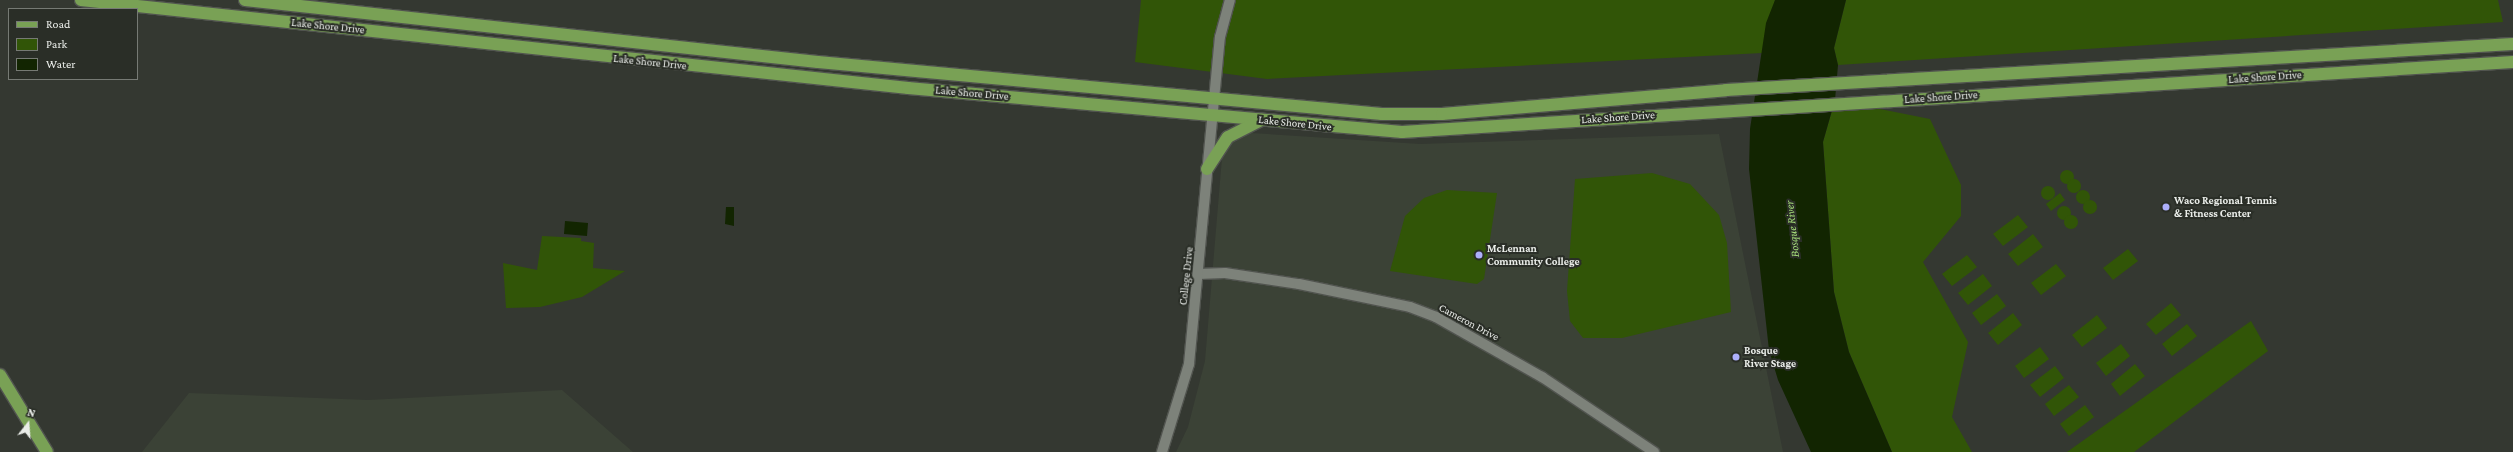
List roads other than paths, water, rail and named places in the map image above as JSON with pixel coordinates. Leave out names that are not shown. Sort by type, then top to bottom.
[{"type":"main road","name":"Lake Shore Drive","points":[[81,0],[893,87],[1426,132],[1727,110],[2513,62]]},
{"type":"main road","name":"Lake Shore Drive","points":[[245,0],[818,62],[1408,114],[1726,90],[2513,44]]},
{"type":"main road","points":[[1207,169],[1228,137],[1264,119]]},
{"type":"main road","points":[[0,375],[47,452]]},
{"type":"street","name":"College Drive","points":[[1162,452],[1168,437],[1189,364],[1220,37],[1230,0]]},
{"type":"street","name":"Cameron Drive","points":[[1198,274],[1225,273],[1299,284],[1410,308],[1436,316],[1542,377],[1654,452]]},
{"type":"street","points":[[1168,437],[1171,452]]},
{"type":"water","name":"Bosque River","points":[[1775,0],[1846,0],[1834,48],[1838,65],[1835,100],[1823,142],[1834,292],[1849,352],[1892,452],[1811,452],[1778,380],[1769,350],[1749,169],[1750,129],[1766,23]]},
{"type":"water","points":[[726,207],[734,207],[734,226],[725,224]]},
{"type":"water","points":[[565,221],[588,223],[587,236],[564,234]]},
{"type":"place","name":"Waco Regional Tennis & Fitness Center","points":[[2166,207]]},
{"type":"place","name":"McLennan Community College","points":[[1479,255]]},
{"type":"place","name":"Bosque River Stage","points":[[1736,357]]}]
